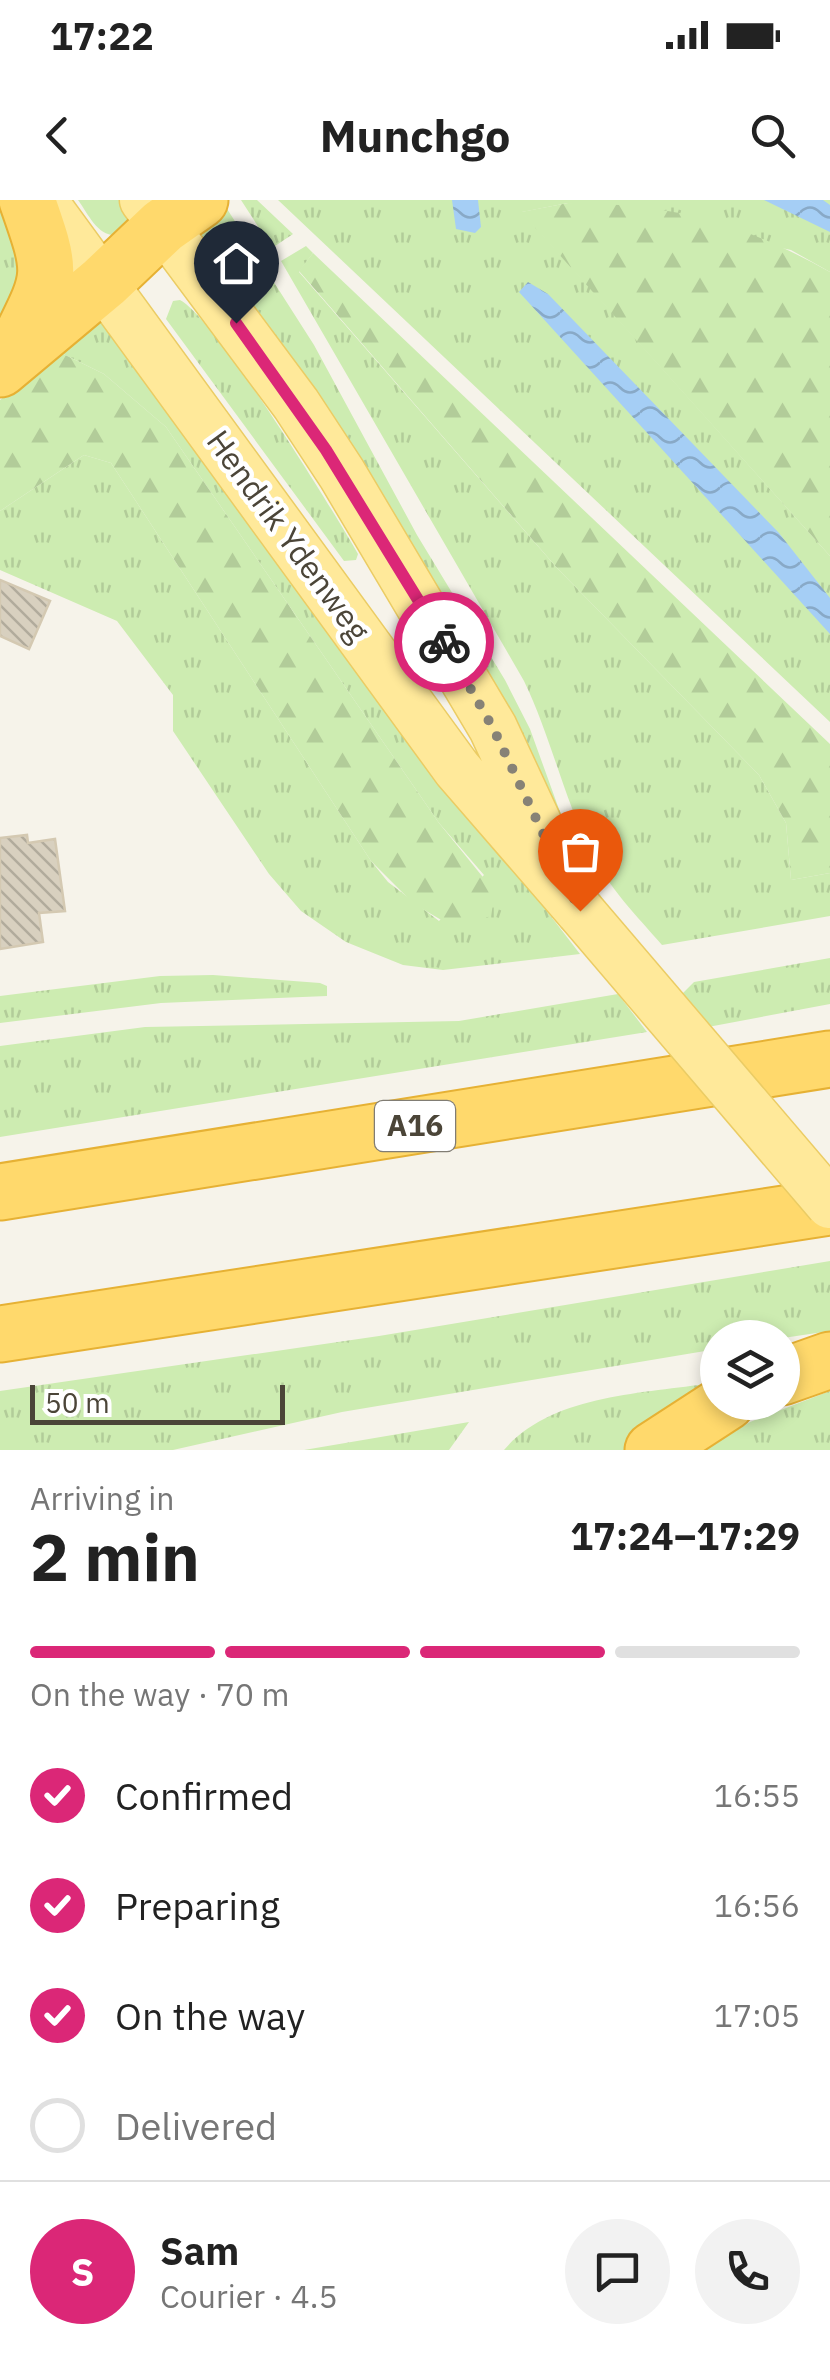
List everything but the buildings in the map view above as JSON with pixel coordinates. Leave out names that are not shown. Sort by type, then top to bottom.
[{"type":"highway","points":[[5,365],[48,275],[48,259],[28,200]]},
{"type":"highway","points":[[5,365],[104,282],[169,209]]},
{"type":"highway","name":"A16","points":[[0,1192],[830,1059]]},
{"type":"highway","points":[[0,1334],[830,1206]]},
{"type":"highway","points":[[800,1371],[830,1360]]},
{"type":"highway","points":[[653,1450],[700,1420]]},
{"type":"main road","name":"Hendrik Ydenweg","points":[[42,200],[457,770],[830,1206]]},
{"type":"main road","name":"Hendrik Ydenweg","points":[[169,209],[398,565],[493,728],[580,911]]},
{"type":"green space","points":[[0,200],[7,200],[18,262],[15,292],[0,321]]},
{"type":"green space","points":[[78,200],[128,200],[135,212],[119,235],[112,235],[95,224]]},
{"type":"green space","points":[[241,200],[257,200],[293,234],[272,248]]},
{"type":"green space","points":[[278,200],[830,200],[830,272],[791,250],[568,203],[522,212],[830,556],[830,722]]},
{"type":"green space","points":[[222,201],[314,345],[417,535],[505,680],[530,729],[577,859],[537,806],[186,233]]},
{"type":"green space","points":[[568,203],[640,207],[704,219],[765,240],[830,272],[830,556],[521,212]]},
{"type":"green space","points":[[306,246],[313,253],[299,272],[557,568],[759,775],[786,823],[791,880],[830,873],[830,916],[662,945],[615,890],[582,833],[524,681],[281,261]]},
{"type":"green space","points":[[313,253],[830,744],[830,873],[791,880],[786,823],[759,775],[557,568],[299,271]]},
{"type":"green space","points":[[102,298],[404,726],[580,954],[443,970],[403,965],[346,942],[301,911],[269,874],[173,731],[173,695],[117,621],[0,570],[0,511],[84,455],[111,463],[388,882],[439,921],[484,875],[439,823],[166,427],[104,374],[59,352]]},
{"type":"green space","points":[[180,300],[219,341],[273,417],[358,554],[356,560],[344,561],[166,319],[173,301]]},
{"type":"green space","points":[[59,352],[104,374],[166,427],[439,823],[495,892],[491,916],[455,928],[414,904],[371,861],[111,463],[84,455],[0,511],[0,400]]},
{"type":"green space","points":[[830,958],[830,1004],[708,1027],[681,995],[694,982]]},
{"type":"green space","points":[[213,975],[320,983],[327,986],[327,996],[161,1003],[0,1023],[0,996],[160,976]]},
{"type":"green space","points":[[618,994],[647,1032],[0,1137],[0,1046],[145,1027],[459,1021]]},
{"type":"green space","points":[[830,1261],[830,1331],[800,1335],[800,1320],[700,1320],[700,1352],[342,1412],[173,1450],[0,1450],[0,1391],[379,1336]]},
{"type":"green space","points":[[700,1384],[700,1392],[626,1450],[504,1450],[547,1417],[628,1394]]},
{"type":"green space","points":[[830,1391],[830,1450],[703,1450],[755,1420],[800,1420],[800,1403]]},
{"type":"green space","points":[[469,1422],[449,1450],[304,1450]]},
{"type":"water","points":[[452,200],[478,200],[481,227],[475,233],[456,229]]},
{"type":"water","points":[[764,200],[823,200],[830,205],[830,232]]},
{"type":"water","points":[[528,282],[548,294],[779,533],[830,598],[830,634],[519,292]]},
{"type":"way so far","points":[[444,642],[493,728],[580,911]]},
{"type":"route","points":[[236,323],[326,450],[444,642]]}]
